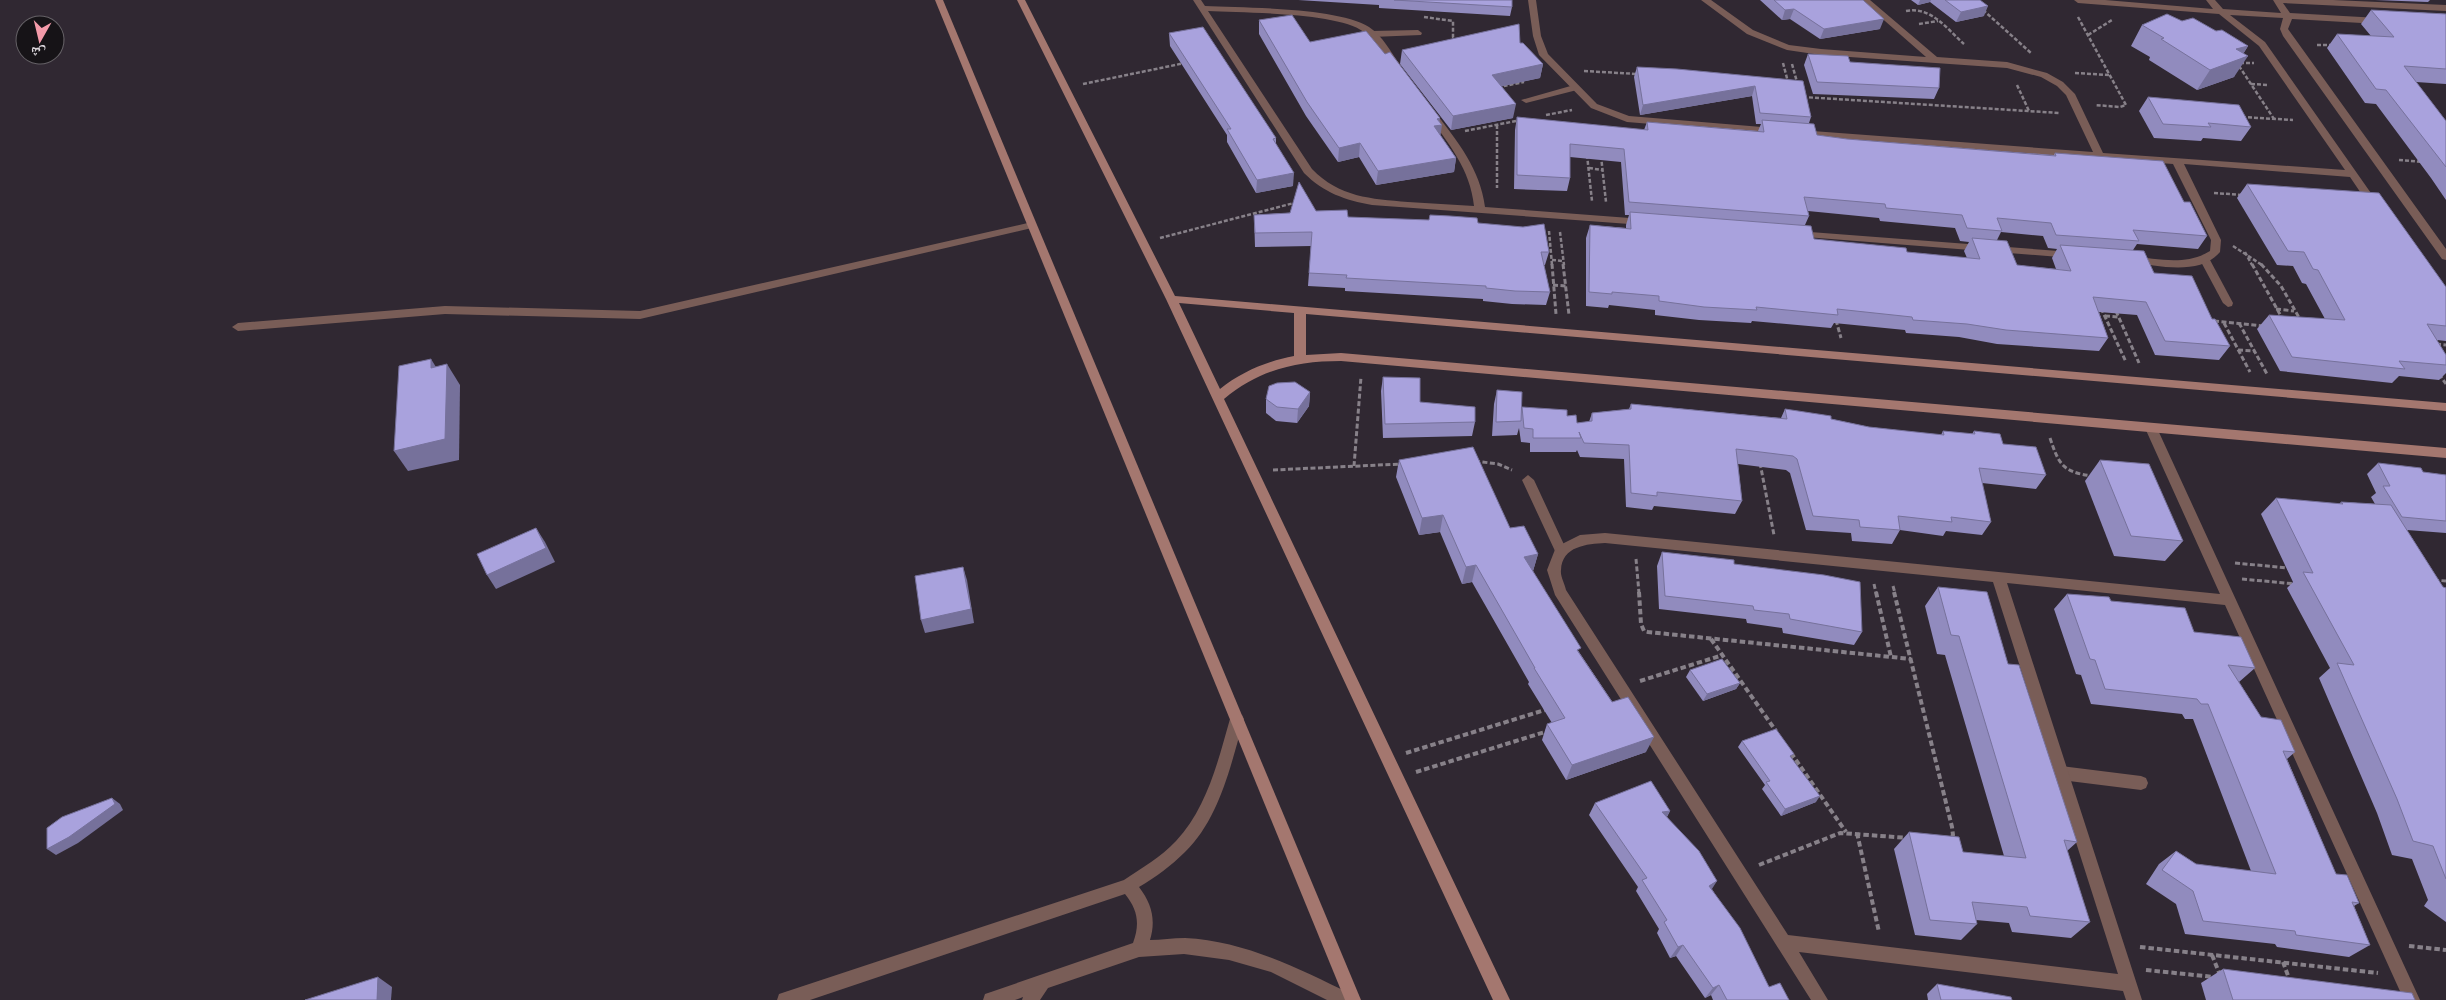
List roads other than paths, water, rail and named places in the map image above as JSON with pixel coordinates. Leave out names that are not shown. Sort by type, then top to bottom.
[{"type":"street","points":[[939,0],[1353,1000]]},
{"type":"street","points":[[1021,0],[1218,397],[1502,1000]]},
{"type":"street","points":[[1532,0],[1539,44],[1556,69],[1594,106],[1627,119],[2352,174]]},
{"type":"street","points":[[1705,0],[1750,32],[1783,45],[1821,52],[2007,65],[2026,69],[2052,80],[2070,94],[2099,155]]},
{"type":"street","points":[[1865,0],[1935,60]]},
{"type":"street","points":[[2210,0],[2218,12],[2244,26],[2262,44],[2379,212]]},
{"type":"street","points":[[2278,0],[2446,8]]},
{"type":"street","points":[[2278,0],[2288,16],[2284,29],[2292,44],[2446,256]]},
{"type":"street","points":[[1199,4],[1344,20],[1356,23],[1372,34],[1402,74]]},
{"type":"street","points":[[1199,4],[1308,171],[1318,183],[1334,193],[1352,199],[1658,224]]},
{"type":"street","points":[[2076,4],[2387,22]]},
{"type":"street","points":[[1372,34],[1418,33]]},
{"type":"street","points":[[1526,100],[1577,91]]},
{"type":"street","points":[[1425,104],[1468,162],[1479,194],[1480,210]]},
{"type":"street","points":[[2118,258],[2188,264],[2205,260],[2215,252],[2216,240],[2177,161]]},
{"type":"street","points":[[238,327],[445,310],[640,315],[1032,225]]},
{"type":"street","points":[[1786,233],[2084,256]]},
{"type":"street","points":[[2205,260],[2228,303]]},
{"type":"street","points":[[1171,300],[2446,407]]},
{"type":"street","points":[[1300,310],[1300,358]]},
{"type":"street","points":[[1218,397],[1230,386],[1253,372],[1280,362],[1320,356],[2446,453]]},
{"type":"street","points":[[2151,428],[2412,1000]]},
{"type":"street","points":[[1528,480],[1561,552]]},
{"type":"street","points":[[1820,1000],[1560,591],[1554,570],[1561,552],[1580,540],[1605,538],[2229,600]]},
{"type":"street","points":[[1998,577],[2134,1000]]},
{"type":"street","points":[[785,1000],[1128,886],[1168,860],[1198,827],[1217,789],[1237,720]]},
{"type":"street","points":[[2061,773],[2141,783]]},
{"type":"street","points":[[1128,886],[1139,899],[1146,915],[1145,932],[1139,949]]},
{"type":"street","points":[[1783,942],[2129,984]]},
{"type":"street","points":[[991,1000],[1139,949],[1184,946],[1229,952],[1274,965],[1345,1000]]},
{"type":"street","points":[[1030,1000],[1043,982]]}]
